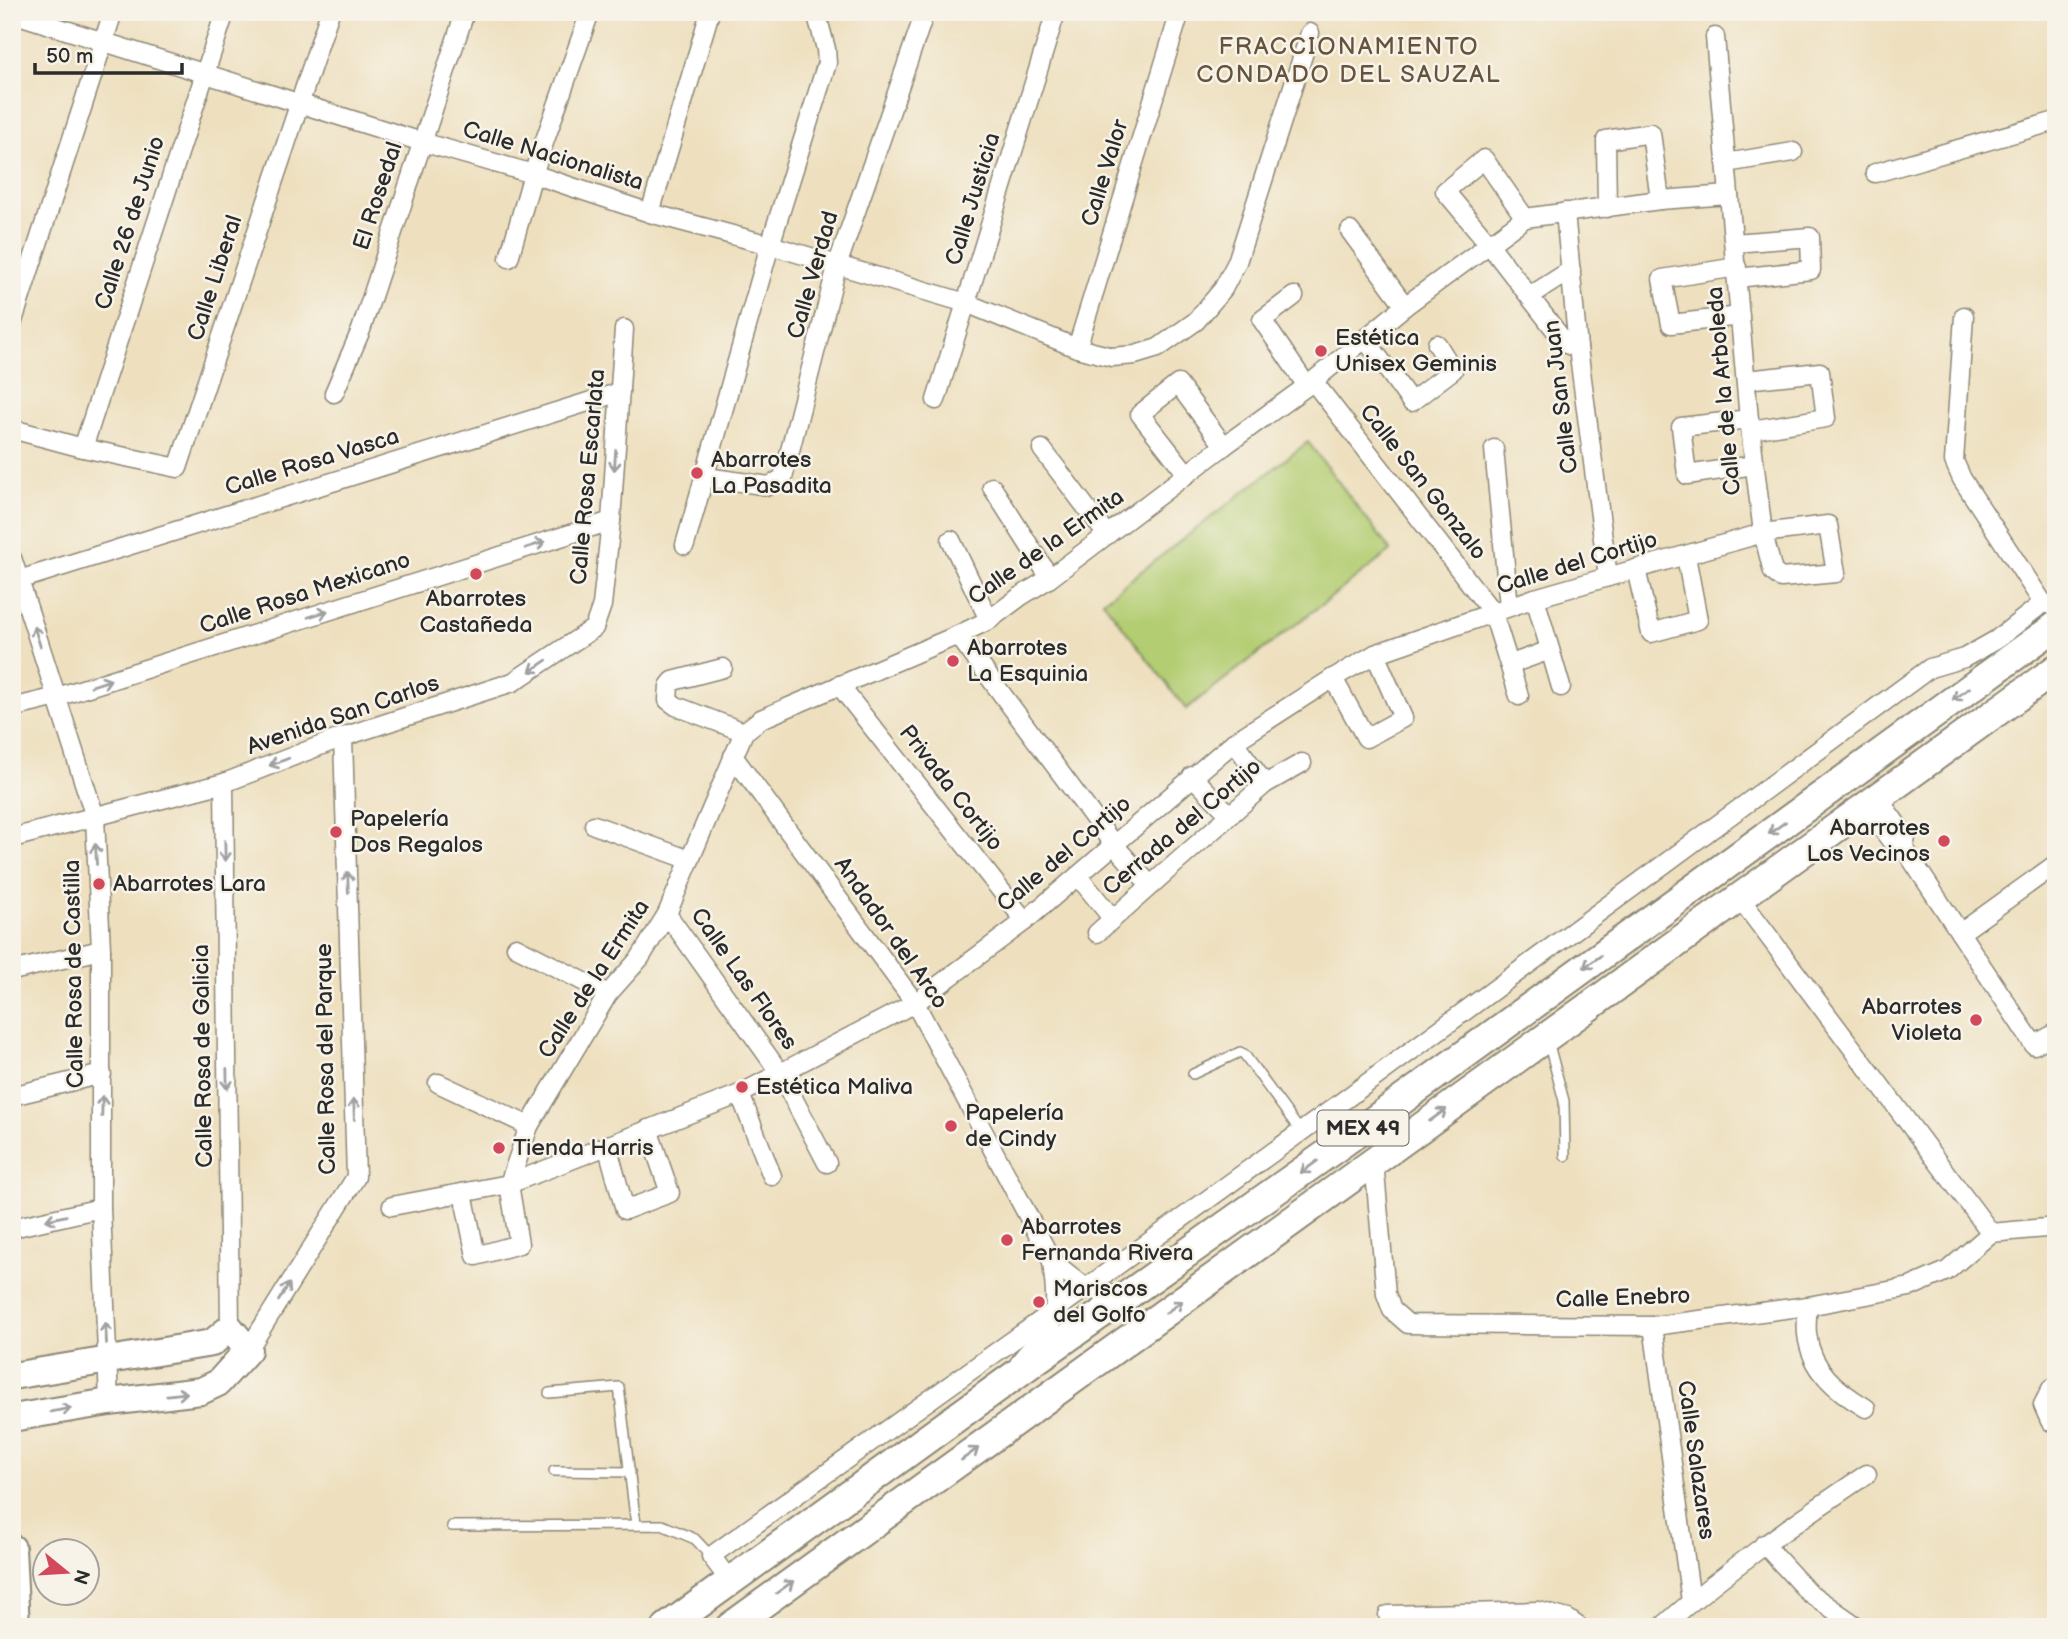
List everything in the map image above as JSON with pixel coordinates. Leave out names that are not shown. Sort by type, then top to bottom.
[{"type":"main road","name":"MEX 49","points":[[667,1627],[1344,1142],[1993,671],[2052,612]]},
{"type":"main road","name":"MEX 49","points":[[730,1627],[2056,669]]},
{"type":"main road","points":[[1010,1379],[1031,1409]]},
{"type":"main road","points":[[730,1581],[753,1610]]},
{"type":"street","points":[[12,324],[113,12]]},
{"type":"street","name":"Calle 26 de Junio","points":[[83,448],[225,12]]},
{"type":"street","name":"Calle Liberal","points":[[83,448],[178,468],[330,12]]},
{"type":"street","name":"El Rosedal","points":[[334,393],[361,330],[465,12]]},
{"type":"street","points":[[509,258],[533,174],[590,12]]},
{"type":"street","points":[[650,213],[710,12]]},
{"type":"street","points":[[685,545],[770,245],[827,63],[816,12]]},
{"type":"street","name":"Calle Verdad","points":[[706,477],[769,486],[783,478],[837,266],[925,12]]},
{"type":"street","name":"Calle Justicia","points":[[936,400],[1056,12]]},
{"type":"street","name":"Calle Valor","points":[[1077,348],[1180,12]]},
{"type":"street","name":"Calle Nacionalista","points":[[12,13],[422,142],[533,174],[650,213],[966,303],[1077,348],[1112,357],[1135,355],[1158,348],[1196,321],[1223,289],[1237,262],[1310,33]]},
{"type":"street","name":"Calle de la Arboleda","points":[[1715,37],[1754,466],[1763,533],[1773,572],[1781,578]]},
{"type":"street","points":[[1875,173],[2056,121]]},
{"type":"street","points":[[1607,208],[1606,140],[1651,133],[1660,200]]},
{"type":"street","points":[[1726,163],[1793,152]]},
{"type":"street","points":[[1525,218],[1484,159],[1445,191],[1566,344],[1578,348]]},
{"type":"street","name":"Calle de la Ermita","points":[[509,1184],[529,1126],[608,994],[640,958],[667,914],[744,732],[761,719],[989,620],[1050,578],[1310,383],[1405,306],[1525,218],[1660,200],[1729,195]]},
{"type":"street","name":"Calle San Juan","points":[[1565,212],[1578,348],[1608,577]]},
{"type":"street","points":[[1350,231],[1405,306]]},
{"type":"street","points":[[1734,243],[1810,237],[1811,270],[1737,272],[1662,279],[1671,324],[1740,316]]},
{"type":"street","points":[[1530,296],[1571,270]]},
{"type":"street","name":"Calle San Gonzalo","points":[[1294,296],[1262,320],[1310,383],[1501,610]]},
{"type":"street","points":[[730,1581],[711,1556],[771,1512],[1301,1132],[1930,668],[1964,658],[2052,612],[1962,480],[1954,461],[1964,316]]},
{"type":"street","name":"Calle Rosa Escarlata","points":[[594,628],[602,605],[611,521],[624,329]]},
{"type":"street","points":[[1366,340],[1411,402],[1453,370],[1437,344]]},
{"type":"street","points":[[1746,380],[1820,372],[1826,418],[1681,427],[1687,475],[1754,466]]},
{"type":"street","points":[[1187,474],[1140,414],[1178,384],[1224,446]]},
{"type":"street","name":"Calle Rosa Vasca","points":[[19,580],[620,392]]},
{"type":"street","points":[[12,429],[83,448]]},
{"type":"street","points":[[1042,449],[1107,535]]},
{"type":"street","points":[[1494,449],[1501,610],[1519,696]]},
{"type":"street","points":[[992,487],[1050,578]]},
{"type":"street","name":"Calle Rosa Mexicano","points":[[12,708],[57,697],[611,521]]},
{"type":"street","name":"Calle del Cortijo","points":[[392,1206],[509,1184],[740,1094],[915,1003],[1025,920],[1234,742],[1376,654],[1535,598],[1636,569],[1763,533],[1828,525],[1836,573],[1781,578]]},
{"type":"street","points":[[951,540],[989,620]]},
{"type":"street","points":[[1636,569],[1651,633],[1698,620],[1686,556]]},
{"type":"street","name":"Calle Rosa de Castilla","points":[[12,558],[94,817],[102,950],[101,1208],[109,1402]]},
{"type":"street","points":[[1535,598],[1560,687]]},
{"type":"street","name":"Avenida San Carlos","points":[[12,838],[225,783],[343,737],[513,682],[594,628]]},
{"type":"street","points":[[958,635],[1114,845],[1150,885]]},
{"type":"street","points":[[1511,664],[1550,650]]},
{"type":"street","points":[[1334,678],[1366,738],[1404,718],[1376,654]]},
{"type":"street","points":[[1964,658],[1993,671]]},
{"type":"street","points":[[723,668],[673,681],[669,686],[668,700],[676,706],[744,732]]},
{"type":"street","name":"Privada Cortijo","points":[[839,685],[1025,920]]},
{"type":"street","name":"Calle Rosa del Parque","points":[[248,1350],[356,1177],[343,737]]},
{"type":"street","points":[[1234,742],[1265,784]]},
{"type":"street","name":"Andador del Arco","points":[[733,755],[915,1003],[1052,1261],[1056,1299],[1047,1331],[1025,1352],[1010,1379]]},
{"type":"street","name":"Cerrada del Cortijo","points":[[1097,933],[1265,784],[1302,763]]},
{"type":"street","points":[[1192,776],[1229,814]]},
{"type":"street","name":"Calle Rosa de Galicia","points":[[225,783],[230,1328]]},
{"type":"street","points":[[1871,802],[1894,833],[1906,837],[1904,848],[2034,1045],[2056,1033]]},
{"type":"street","points":[[594,825],[690,860]]},
{"type":"street","points":[[1960,933],[2056,864]]},
{"type":"street","points":[[1078,876],[1112,918]]},
{"type":"street","points":[[1739,897],[1992,1233],[2056,1227]]},
{"type":"street","name":"Calle Las Flores","points":[[667,914],[780,1073],[827,1163]]},
{"type":"street","points":[[516,947],[608,994]]},
{"type":"street","points":[[12,971],[102,950]]},
{"type":"street","points":[[1396,1061],[1417,1089]]},
{"type":"street","points":[[12,1096],[102,1074]]},
{"type":"street","points":[[438,1083],[529,1126]]},
{"type":"street","points":[[740,1094],[772,1176]]},
{"type":"street","points":[[1324,1115],[1344,1142]]},
{"type":"street","points":[[607,1145],[625,1210],[670,1193],[648,1129]]},
{"type":"street","name":"Calle Enebro","points":[[1374,1162],[1386,1294],[1392,1310],[1408,1324],[1653,1326],[1808,1306],[1910,1287],[1947,1271],[1992,1233]]},
{"type":"street","points":[[463,1193],[476,1256],[519,1244],[509,1184]]},
{"type":"street","points":[[12,1228],[101,1208]]},
{"type":"street","name":"Andador del Arco","points":[[1052,1261],[1086,1288],[1124,1298]]},
{"type":"street","points":[[1808,1306],[1807,1335],[1818,1369],[1844,1395],[1866,1408]]},
{"type":"street","name":"Calle Salazares","points":[[1653,1326],[1691,1601]]},
{"type":"street","points":[[12,1376],[212,1343],[230,1328],[248,1350],[218,1383],[201,1391],[109,1402],[12,1418]]},
{"type":"street","points":[[2056,1386],[2051,1389],[2043,1405],[2050,1421],[2056,1424]]},
{"type":"street","points":[[870,1441],[888,1468]]},
{"type":"street","points":[[1661,1627],[1764,1544],[1867,1474]]},
{"type":"street","points":[[771,1512],[789,1538]]},
{"type":"street","points":[[1764,1544],[1808,1592],[1858,1627]]},
{"type":"street","points":[[12,1548],[16,1627]]},
{"type":"street","points":[[1388,1615],[1539,1611],[1568,1619],[1579,1627]]},
{"type":"lane","points":[[1546,1036],[1564,1101],[1565,1156]]},
{"type":"lane","points":[[1194,1074],[1240,1052],[1244,1054],[1301,1132]]},
{"type":"lane","points":[[549,1393],[619,1387],[636,1525]]},
{"type":"lane","points":[[554,1471],[630,1472]]},
{"type":"lane","points":[[452,1526],[662,1525],[695,1539],[711,1556]]},
{"type":"green space","points":[[1308,442],[1391,551],[1186,709],[1103,601]]},
{"type":"place","name":"Estética Unisex Geminis","points":[[1321,351]]},
{"type":"place","name":"Abarrotes La Pasadita","points":[[697,473]]},
{"type":"place","name":"Abarrotes Castañeda","points":[[476,574]]},
{"type":"place","name":"Abarrotes La Esquinia","points":[[953,661]]},
{"type":"place","name":"Papelería Dos Regalos","points":[[336,832]]},
{"type":"place","name":"Abarrotes Los Vecinos","points":[[1944,841]]},
{"type":"place","name":"Abarrotes Lara","points":[[99,884]]},
{"type":"place","name":"Abarrotes Violeta","points":[[1976,1020]]},
{"type":"place","name":"Estética Maliva","points":[[742,1087]]},
{"type":"place","name":"Papelería de Cindy","points":[[951,1126]]},
{"type":"place","name":"Tienda Harris","points":[[499,1148]]},
{"type":"place","name":"Abarrotes Fernanda Rivera","points":[[1007,1240]]},
{"type":"place","name":"Mariscos del Golfo","points":[[1039,1302]]},
{"type":"district","name":"FRACCIONAMIENTO CONDADO DEL SAUZAL","points":[[1349,60]]}]
